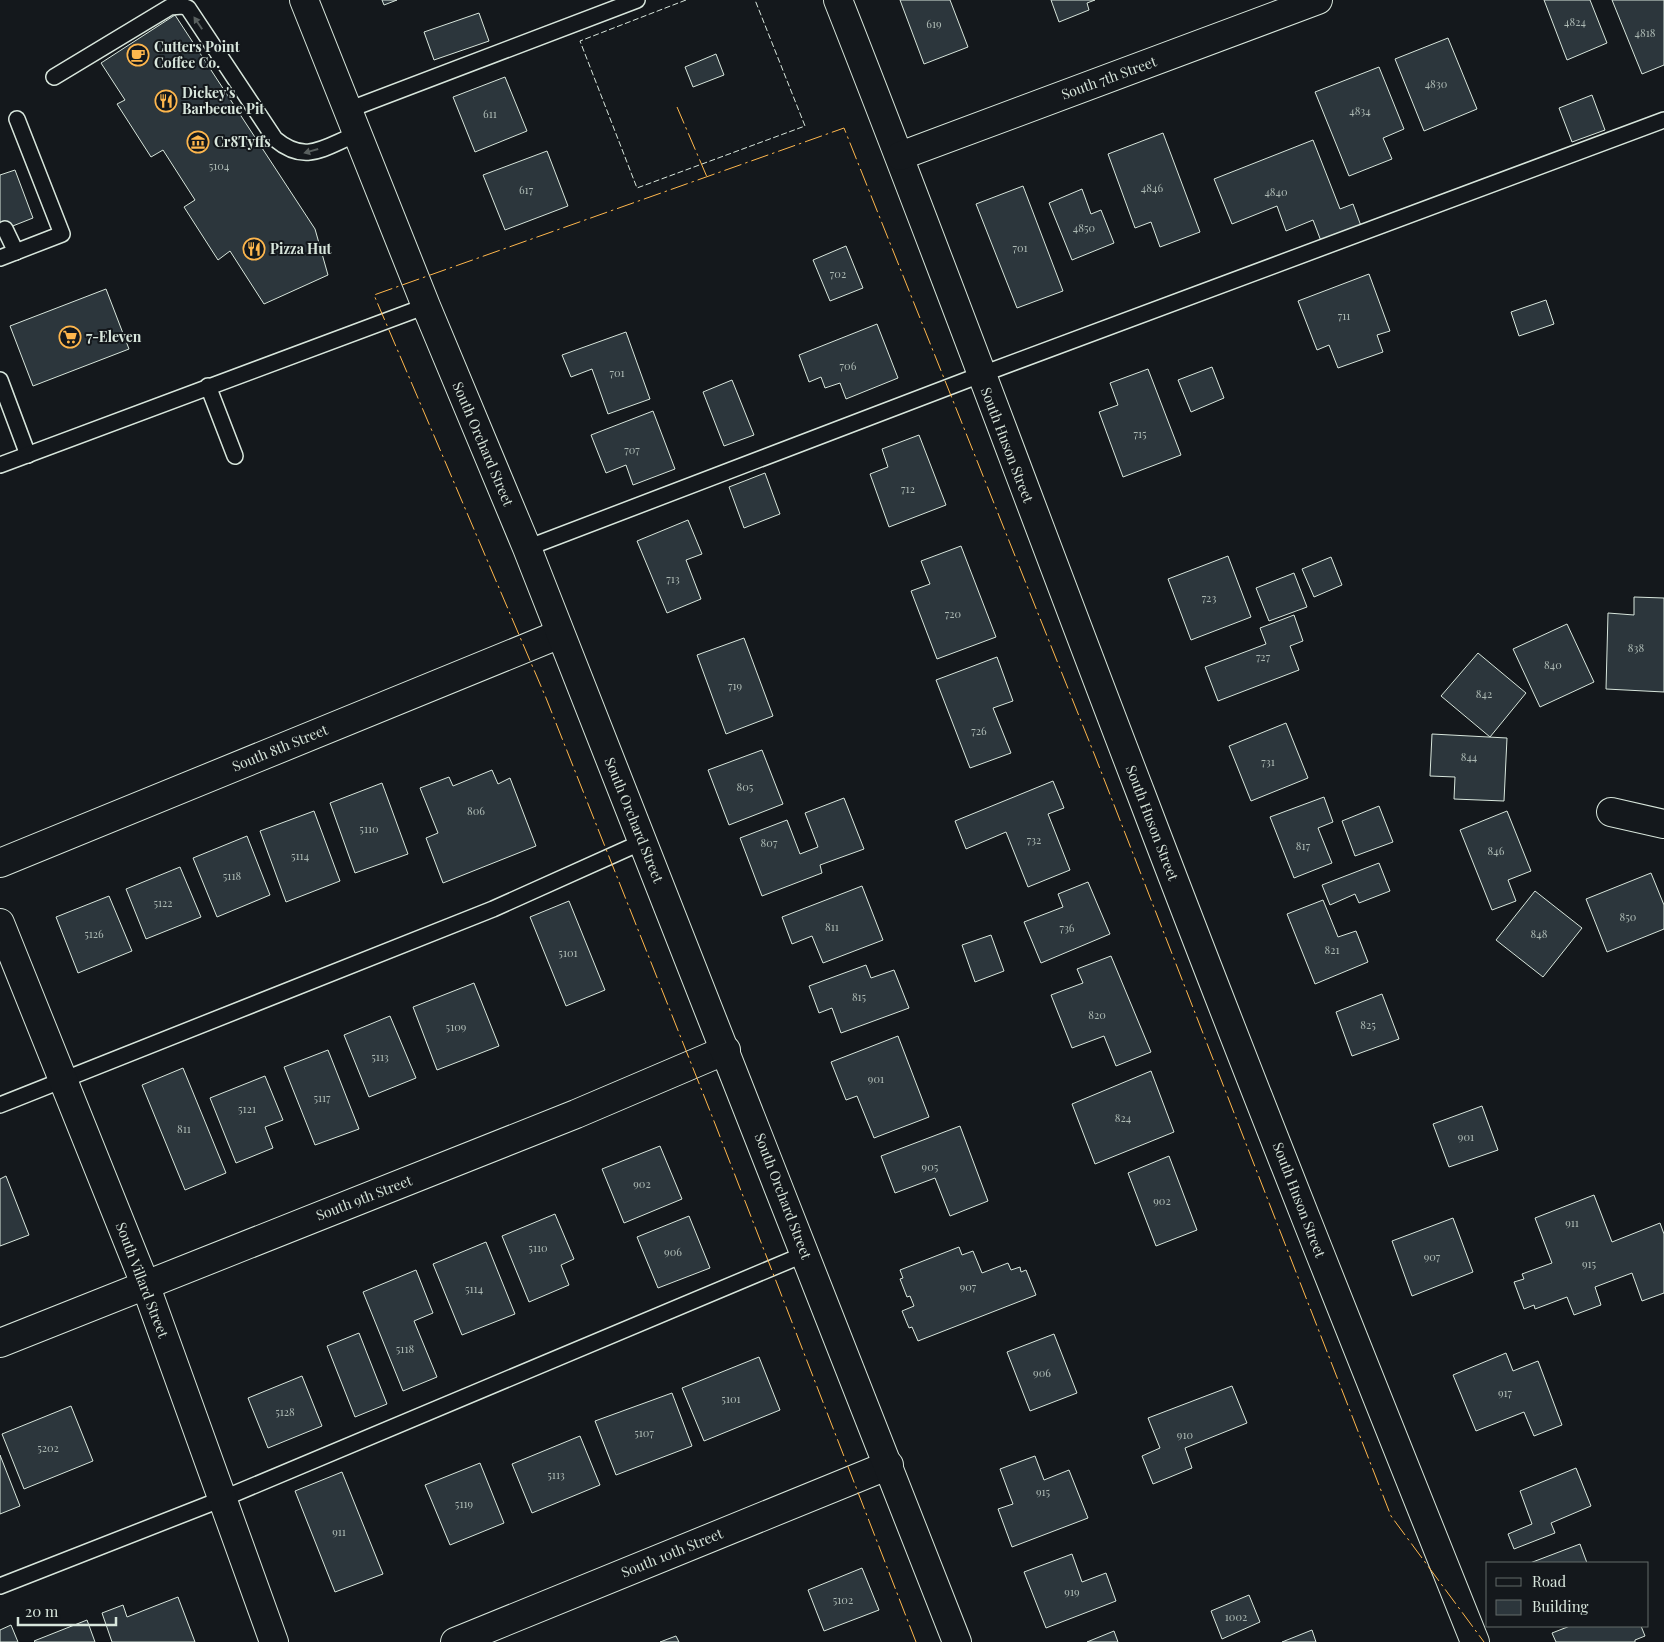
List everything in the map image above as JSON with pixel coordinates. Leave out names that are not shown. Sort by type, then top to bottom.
[{"type":"street","name":"South Orchard Street","points":[[304,0],[426,306],[527,548],[726,1050],[957,1642]]},
{"type":"street","name":"South Huson Street","points":[[838,0],[900,156],[980,375],[1300,1203],[1475,1642]]},
{"type":"street","name":"South 7th Street","points":[[900,156],[1318,0]]},
{"type":"street","name":"South 8th Street","points":[[0,863],[560,634]]},
{"type":"street","points":[[1611,812],[1664,824]]},
{"type":"street","name":"South Villard Street","points":[[0,923],[145,1284],[274,1642]]},
{"type":"street","name":"South 9th Street","points":[[0,1343],[576,1114],[726,1050]]},
{"type":"street","name":"South 10th Street","points":[[455,1642],[889,1465]]},
{"type":"lane","points":[[54,77],[170,7],[182,6],[188,8],[276,139],[288,150],[308,153],[352,122],[637,0]]},
{"type":"lane","points":[[0,258],[62,234],[17,119]]},
{"type":"lane","points":[[527,548],[980,375],[1664,120]]},
{"type":"lane","points":[[5,228],[16,252]]},
{"type":"lane","points":[[0,465],[426,306]]},
{"type":"lane","points":[[0,380],[28,455]]},
{"type":"lane","points":[[208,386],[235,456]]},
{"type":"lane","points":[[0,1105],[492,909],[642,842]]},
{"type":"lane","points":[[0,1586],[222,1499],[805,1254]]},
{"type":"building","points":[[382,0],[397,0],[384,5]]},
{"type":"building","points":[[900,0],[950,0],[968,47],[924,64]]},
{"type":"building","points":[[1051,0],[1095,0],[1087,3],[1089,10],[1059,22]]},
{"type":"building","points":[[1544,0],[1590,0],[1607,43],[1567,60]]},
{"type":"building","points":[[1612,0],[1664,0],[1664,65],[1642,74]]},
{"type":"building","points":[[479,13],[489,41],[434,60],[424,32]]},
{"type":"building","points":[[175,15],[315,229],[328,275],[264,304],[230,251],[218,260],[184,207],[195,200],[163,150],[151,157],[117,104],[125,100],[101,63]]},
{"type":"building","points":[[1448,38],[1477,109],[1424,131],[1395,59]]},
{"type":"building","points":[[716,54],[724,75],[693,87],[685,67]]},
{"type":"building","points":[[1379,67],[1404,129],[1383,138],[1392,159],[1349,176],[1315,92]]},
{"type":"building","points":[[505,77],[527,131],[475,152],[453,97]]},
{"type":"building","points":[[1592,95],[1605,130],[1572,142],[1559,108]]},
{"type":"building","points":[[1163,133],[1200,232],[1160,247],[1151,222],[1135,228],[1108,154]]},
{"type":"building","points":[[1313,140],[1340,209],[1353,204],[1361,226],[1321,241],[1313,220],[1286,231],[1277,206],[1232,224],[1214,179]]},
{"type":"building","points":[[547,151],[568,206],[505,230],[483,175]]},
{"type":"building","points":[[15,170],[33,218],[0,231],[0,175]]},
{"type":"building","points":[[1023,186],[1063,291],[1017,308],[976,204]]},
{"type":"building","points":[[1082,189],[1091,214],[1101,210],[1114,243],[1072,260],[1049,203]]},
{"type":"building","points":[[846,246],[863,288],[830,301],[813,260]]},
{"type":"building","points":[[1369,274],[1390,331],[1377,335],[1383,352],[1338,368],[1329,345],[1317,350],[1298,301]]},
{"type":"building","name":"7-Eleven","points":[[106,289],[129,349],[33,386],[10,326]]},
{"type":"building","points":[[1546,300],[1554,324],[1519,336],[1511,312]]},
{"type":"building","points":[[877,324],[898,378],[846,399],[840,383],[825,388],[821,377],[809,382],[799,355]]},
{"type":"building","points":[[626,332],[650,399],[608,414],[592,369],[571,377],[562,355]]},
{"type":"building","points":[[1212,367],[1224,398],[1191,412],[1178,380]]},
{"type":"building","points":[[1148,369],[1181,455],[1123,477],[1099,412],[1118,405],[1110,383]]},
{"type":"building","points":[[732,380],[754,435],[724,446],[703,392]]},
{"type":"building","points":[[653,411],[675,469],[633,485],[626,465],[606,473],[591,435]]},
{"type":"building","points":[[919,435],[946,505],[889,527],[870,474],[888,467],[882,449]]},
{"type":"building","points":[[765,473],[780,514],[744,528],[729,487]]},
{"type":"building","points":[[688,520],[702,554],[686,560],[701,599],[667,613],[637,541]]},
{"type":"building","points":[[961,546],[996,637],[937,659],[911,591],[930,584],[921,561]]},
{"type":"building","points":[[1228,556],[1251,617],[1191,640],[1168,579]]},
{"type":"building","points":[[1331,557],[1342,585],[1314,597],[1302,569]]},
{"type":"building","points":[[1294,573],[1307,607],[1269,621],[1256,588]]},
{"type":"building","points":[[1634,597],[1664,598],[1664,692],[1606,689],[1608,613],[1634,615]]},
{"type":"building","points":[[1294,615],[1303,641],[1290,646],[1299,670],[1218,701],[1205,667],[1266,644],[1260,628]]},
{"type":"building","points":[[1567,624],[1594,682],[1540,707],[1513,649]]},
{"type":"building","points":[[744,638],[773,716],[726,734],[697,655]]},
{"type":"building","points":[[1478,653],[1526,693],[1490,737],[1441,696]]},
{"type":"building","points":[[997,657],[1013,701],[993,708],[1011,753],[970,768],[936,680]]},
{"type":"building","points":[[1286,723],[1308,778],[1251,801],[1229,746]]},
{"type":"building","points":[[1432,734],[1507,738],[1504,801],[1454,799],[1455,777],[1430,776]]},
{"type":"building","points":[[762,750],[783,804],[729,825],[708,770]]},
{"type":"building","points":[[492,770],[498,784],[510,778],[536,846],[443,883],[426,838],[438,833],[420,788],[449,777],[453,786]]},
{"type":"building","points":[[1053,781],[1064,808],[1048,814],[1070,870],[1028,887],[1006,832],[966,849],[955,821]]},
{"type":"building","points":[[382,783],[408,854],[355,873],[330,803]]},
{"type":"building","points":[[1324,797],[1333,822],[1318,828],[1332,863],[1294,878],[1270,817]]},
{"type":"building","points":[[844,798],[864,849],[820,865],[822,873],[762,896],[740,838],[787,820],[800,854],[818,847],[805,813]]},
{"type":"building","points":[[1379,806],[1393,842],[1355,856],[1342,821]]},
{"type":"building","points":[[314,811],[340,881],[286,902],[260,831]]},
{"type":"building","points":[[1507,811],[1531,871],[1508,880],[1516,901],[1492,910],[1460,830]]},
{"type":"building","points":[[247,836],[270,895],[217,917],[193,858]]},
{"type":"building","points":[[1379,863],[1390,891],[1359,903],[1355,894],[1330,905],[1322,885]]},
{"type":"building","points":[[180,867],[201,917],[146,939],[126,889]]},
{"type":"building","points":[[1651,873],[1664,905],[1664,929],[1607,952],[1586,899]]},
{"type":"building","points":[[1088,882],[1110,934],[1041,963],[1024,922],[1063,907],[1058,894]]},
{"type":"building","points":[[862,886],[883,940],[823,963],[812,936],[792,944],[782,917]]},
{"type":"building","points":[[1535,891],[1582,928],[1543,977],[1496,940]]},
{"type":"building","points":[[109,896],[132,951],[78,973],[56,917]]},
{"type":"building","points":[[1323,900],[1338,937],[1356,931],[1368,962],[1315,984],[1287,914]]},
{"type":"building","points":[[569,901],[605,990],[566,1006],[530,917]]},
{"type":"building","points":[[991,935],[1004,971],[975,982],[962,945]]},
{"type":"building","points":[[1111,956],[1151,1052],[1116,1066],[1104,1036],[1072,1048],[1051,995],[1083,983],[1077,969]]},
{"type":"building","points":[[866,965],[871,978],[894,970],[909,1008],[841,1033],[832,1008],[819,1013],[809,986]]},
{"type":"building","points":[[474,983],[499,1046],[437,1070],[413,1007]]},
{"type":"building","points":[[1382,994],[1399,1039],[1352,1056],[1336,1012]]},
{"type":"building","points":[[390,1016],[416,1078],[369,1097],[344,1035]]},
{"type":"building","points":[[898,1036],[929,1117],[874,1138],[857,1096],[846,1100],[831,1062]]},
{"type":"building","points":[[328,1050],[359,1129],[315,1145],[284,1067]]},
{"type":"building","points":[[183,1068],[226,1173],[185,1190],[142,1085]]},
{"type":"building","points":[[1151,1071],[1174,1132],[1095,1164],[1072,1104]]},
{"type":"building","points":[[265,1076],[283,1120],[265,1127],[273,1148],[236,1163],[210,1098]]},
{"type":"building","points":[[1482,1106],[1498,1150],[1449,1167],[1433,1124]]},
{"type":"building","points":[[960,1126],[988,1201],[950,1216],[935,1178],[895,1193],[881,1156]]},
{"type":"building","points":[[660,1146],[682,1199],[624,1223],[602,1169]]},
{"type":"building","points":[[1169,1156],[1197,1230],[1156,1246],[1128,1173]]},
{"type":"building","points":[[6,1176],[29,1235],[0,1246],[0,1179]]},
{"type":"building","points":[[1594,1195],[1612,1242],[1660,1223],[1664,1234],[1664,1293],[1642,1301],[1632,1273],[1595,1287],[1601,1305],[1574,1315],[1567,1297],[1535,1309],[1534,1305],[1524,1309],[1514,1282],[1524,1279],[1522,1274],[1552,1263],[1535,1218]]},
{"type":"building","points":[[555,1214],[574,1259],[561,1265],[569,1285],[529,1302],[502,1236]]},
{"type":"building","points":[[689,1216],[710,1268],[658,1288],[637,1237]]},
{"type":"building","points":[[1453,1218],[1473,1272],[1412,1296],[1392,1241]]},
{"type":"building","points":[[486,1242],[515,1314],[462,1335],[433,1264]]},
{"type":"building","points":[[959,1247],[962,1255],[973,1251],[982,1273],[1008,1263],[1011,1270],[1020,1267],[1021,1272],[1026,1270],[1036,1295],[918,1341],[912,1327],[909,1328],[902,1311],[914,1306],[910,1296],[907,1297],[900,1279],[903,1278],[900,1270]]},
{"type":"building","points":[[416,1270],[433,1313],[414,1321],[437,1377],[403,1391],[363,1292]]},
{"type":"building","points":[[359,1333],[387,1404],[355,1417],[327,1346]]},
{"type":"building","points":[[1054,1334],[1077,1393],[1030,1411],[1007,1352]]},
{"type":"building","points":[[1506,1353],[1513,1371],[1538,1361],[1562,1425],[1534,1436],[1524,1412],[1476,1431],[1453,1375]]},
{"type":"building","points":[[759,1357],[780,1410],[704,1441],[682,1388]]},
{"type":"building","points":[[302,1376],[322,1426],[268,1448],[248,1398]]},
{"type":"building","points":[[1232,1386],[1247,1423],[1185,1448],[1192,1468],[1153,1484],[1142,1456],[1160,1448],[1148,1418]]},
{"type":"building","points":[[672,1393],[692,1446],[616,1475],[595,1421]]},
{"type":"building","points":[[71,1406],[93,1461],[24,1489],[2,1434]]},
{"type":"building","points":[[580,1436],[600,1485],[532,1513],[512,1464]]},
{"type":"building","points":[[0,1455],[20,1506],[0,1514]]},
{"type":"building","points":[[1035,1456],[1044,1480],[1069,1470],[1088,1518],[1012,1547],[998,1509],[1013,1504],[1000,1469]]},
{"type":"building","points":[[480,1463],[504,1523],[450,1545],[425,1485]]},
{"type":"building","points":[[1576,1468],[1591,1506],[1551,1523],[1555,1533],[1514,1549],[1508,1534],[1532,1524],[1520,1491]]},
{"type":"building","points":[[342,1472],[383,1574],[335,1592],[295,1491]]},
{"type":"building","points":[[1580,1544],[1587,1562],[1533,1562]]},
{"type":"building","points":[[1072,1554],[1082,1582],[1106,1573],[1116,1601],[1046,1628],[1024,1572]]},
{"type":"building","points":[[862,1568],[879,1610],[824,1631],[808,1590]]},
{"type":"building","points":[[1249,1595],[1260,1622],[1222,1639],[1211,1611]]},
{"type":"building","points":[[178,1597],[195,1642],[112,1642],[102,1613],[123,1605],[127,1617]]},
{"type":"building","points":[[87,1620],[95,1642],[34,1641]]},
{"type":"building","points":[[11,1625],[18,1642],[0,1642],[0,1630]]},
{"type":"building","points":[[1567,1627],[1641,1627],[1645,1636],[1635,1640],[1635,1642],[1556,1642],[1552,1633]]},
{"type":"building","points":[[1312,1630],[1316,1642],[1282,1642]]},
{"type":"building","points":[[1114,1631],[1118,1642],[1087,1642]]},
{"type":"building","points":[[676,1636],[679,1642],[660,1642]]},
{"type":"fence","points":[[686,0],[580,41],[637,188],[805,126],[755,0]]},
{"type":"power","points":[[677,107],[707,177]]},
{"type":"power","points":[[916,1642],[712,1116],[546,698],[374,295],[844,128],[1095,756],[1391,1516],[1484,1642]]},
{"type":"place","name":"Cutters Point Coffee Co.","points":[[138,55]]},
{"type":"place","name":"Dickey's Barbecue Pit","points":[[166,101]]},
{"type":"place","name":"Cr8Tyffs","points":[[198,142]]},
{"type":"place","name":"Pizza Hut","points":[[254,249]]},
{"type":"place","name":"7-Eleven","points":[[70,337]]}]
